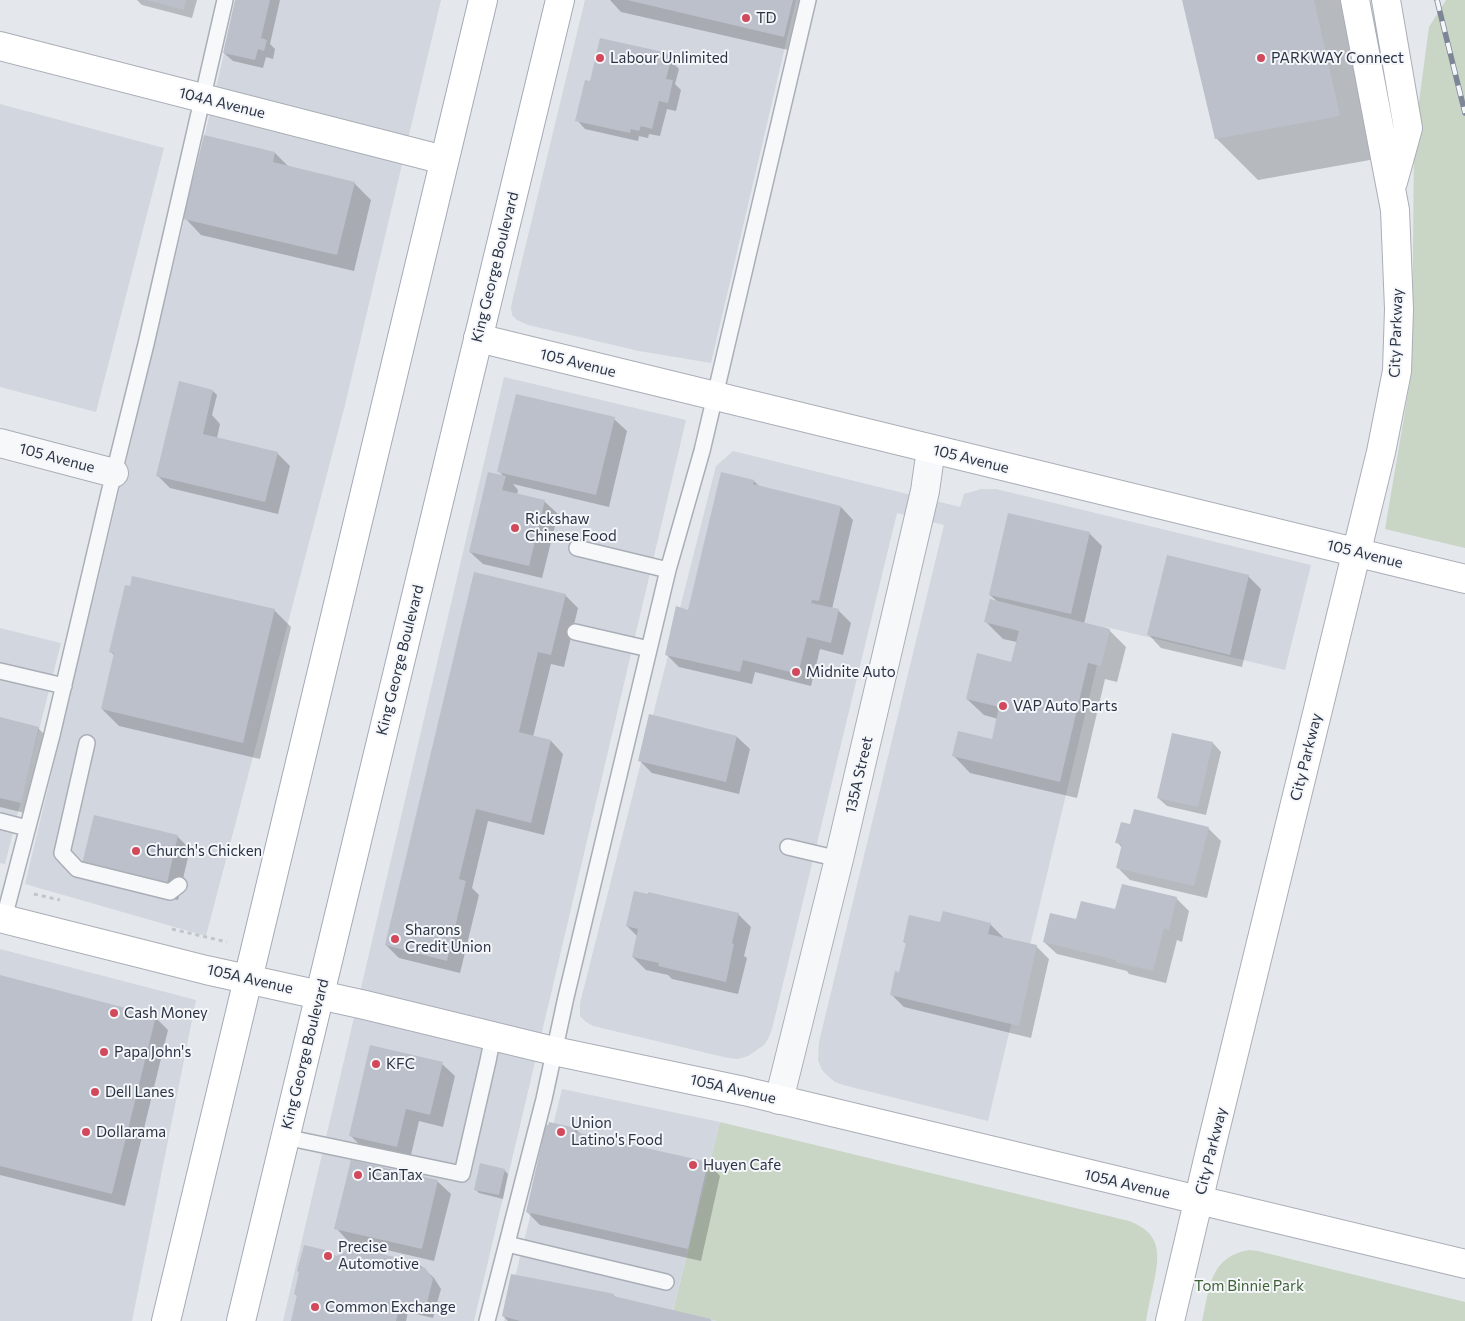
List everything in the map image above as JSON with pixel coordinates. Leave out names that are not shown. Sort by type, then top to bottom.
[{"type":"street","points":[[166,1321],[483,0]]},
{"type":"street","name":"King George Boulevard","points":[[241,1321],[560,0]]},
{"type":"street","name":"City Parkway","points":[[1170,1321],[1381,452],[1397,371],[1399,309],[1395,210],[1355,0]]},
{"type":"street","name":"City Parkway","points":[[1386,0],[1408,128],[1391,188]]},
{"type":"street","name":"104A Avenue","points":[[0,46],[444,160]]},
{"type":"street","name":"105 Avenue","points":[[478,338],[1465,579]]},
{"type":"street","name":"105 Avenue","points":[[0,443],[114,473]]},
{"type":"street","name":"135A Street","points":[[779,1100],[839,859],[925,491],[931,449]]},
{"type":"street","name":"105A Avenue","points":[[2,918],[206,970],[554,1051],[779,1100],[1465,1264]]},
{"type":"lane","points":[[2,918],[64,686],[204,98],[225,0]]},
{"type":"lane","points":[[487,1321],[544,1098],[668,570],[702,451],[808,0]]},
{"type":"lane","points":[[578,548],[668,570]]},
{"type":"lane","points":[[575,632],[649,650]]},
{"type":"lane","points":[[0,670],[64,686]]},
{"type":"lane","points":[[87,743],[62,853],[77,869],[170,892],[179,885]]},
{"type":"lane","points":[[0,821],[27,828]]},
{"type":"lane","points":[[788,847],[839,859]]},
{"type":"lane","points":[[285,1137],[462,1174],[493,1036]]},
{"type":"lane","points":[[506,1244],[666,1282]]},
{"type":"shaded area","points":[[237,0],[441,0],[345,405],[206,936],[25,884]]},
{"type":"shaded area","points":[[585,0],[796,0],[711,363],[639,351],[528,325],[517,320],[512,315],[512,302]]},
{"type":"shaded area","points":[[0,104],[164,148],[96,412],[0,387]]},
{"type":"shaded area","points":[[504,377],[686,420],[474,1321],[283,1321]]},
{"type":"shaded area","points":[[733,451],[960,507],[964,494],[981,489],[996,489],[1311,565],[1285,670],[1106,627],[988,1121],[843,1085],[835,1082],[822,1070],[818,1060],[819,1042],[944,525],[897,513],[772,1029],[764,1045],[748,1056],[738,1059],[728,1058],[593,1026],[580,1016],[580,1003],[716,466]]},
{"type":"shaded area","points":[[0,628],[61,643],[5,864],[0,863]]},
{"type":"shaded area","points":[[0,949],[196,1000],[132,1321],[0,1321]]},
{"type":"shaded area","points":[[562,1089],[720,1122],[673,1310],[717,1321],[504,1321]]},
{"type":"green space","points":[[1446,0],[1465,0],[1465,548],[1385,529],[1412,370],[1414,139],[1429,27]]},
{"type":"green space","points":[[720,1122],[1129,1221],[1140,1226],[1153,1238],[1157,1253],[1156,1272],[1146,1321],[717,1321],[673,1311]]},
{"type":"green space","name":"Tom Binnie Park","points":[[1249,1250],[1465,1302],[1465,1321],[1202,1321],[1210,1286],[1219,1267],[1226,1259]]},
{"type":"building","points":[[147,0],[186,0],[184,10]]},
{"type":"building","points":[[235,0],[270,0],[261,38],[267,40],[264,51],[258,49],[255,60],[223,53]]},
{"type":"building","name":"TD","points":[[627,0],[793,0],[784,37]]},
{"type":"building","name":"PARKWAY Connect","points":[[1182,0],[1314,0],[1340,116],[1215,139]]},
{"type":"building","points":[[600,38],[668,53],[667,58],[671,59],[666,79],[673,80],[668,103],[659,101],[652,129],[641,126],[639,131],[631,129],[630,133],[575,121],[585,80],[590,81]]},
{"type":"building","points":[[204,135],[275,152],[273,162],[355,182],[337,255],[183,219]]},
{"type":"building","points":[[179,381],[213,390],[203,434],[278,452],[265,502],[156,476]]},
{"type":"building","points":[[516,394],[615,417],[596,495],[497,472]]},
{"type":"building","points":[[488,472],[506,476],[502,490],[545,500],[529,566],[469,552]]},
{"type":"building","points":[[721,472],[754,480],[753,484],[841,506],[819,601],[812,600],[811,603],[839,609],[831,643],[807,637],[798,674],[743,660],[740,672],[665,655],[676,606],[688,610]]},
{"type":"building","points":[[1008,513],[1090,532],[1071,614],[989,595]]},
{"type":"building","points":[[1167,555],[1249,575],[1230,655],[1147,635]]},
{"type":"building","points":[[474,572],[566,594],[551,655],[538,652],[519,732],[551,740],[531,823],[476,809],[459,879],[466,881],[447,961],[385,945]]},
{"type":"building","points":[[132,576],[275,609],[243,743],[101,709],[114,653],[109,652],[125,585],[130,586]]},
{"type":"building","points":[[990,599],[1110,629],[1101,666],[1088,663],[1060,782],[952,756],[958,731],[992,739],[999,707],[966,699],[977,653],[1011,662],[1019,631],[984,622]]},
{"type":"building","points":[[649,714],[737,736],[726,782],[638,761]]},
{"type":"building","points":[[0,717],[39,727],[21,803],[0,798]]},
{"type":"building","points":[[1172,733],[1213,742],[1198,807],[1157,798]]},
{"type":"building","points":[[1134,809],[1209,827],[1194,886],[1116,868],[1122,844],[1115,843],[1121,822],[1130,824]]},
{"type":"building","points":[[94,815],[178,835],[166,888],[81,868]]},
{"type":"building","points":[[1122,884],[1177,897],[1169,930],[1164,928],[1153,971],[1043,942],[1050,913],[1076,919],[1081,901],[1115,909]]},
{"type":"building","points":[[634,891],[648,894],[648,892],[739,913],[726,982],[658,966],[659,963],[632,957],[638,929],[626,926]]},
{"type":"building","points":[[943,911],[991,923],[988,934],[1037,945],[1019,1026],[890,995],[895,971],[899,972],[906,943],[903,942],[909,915],[940,922]]},
{"type":"building","points":[[0,975],[156,1016],[112,1194],[0,1166]]},
{"type":"building","points":[[370,1045],[443,1062],[430,1115],[406,1109],[397,1147],[349,1136]]},
{"type":"building","points":[[549,1122],[576,1128],[575,1132],[708,1162],[688,1249],[526,1212],[546,1125]]},
{"type":"building","points":[[351,1160],[438,1180],[422,1249],[334,1229]]},
{"type":"building","points":[[480,1163],[505,1169],[499,1195],[474,1190]]},
{"type":"building","points":[[304,1245],[325,1250],[324,1253],[337,1256],[352,1247],[420,1263],[420,1267],[425,1268],[433,1279],[425,1311],[400,1305],[396,1321],[291,1321],[297,1295],[294,1294],[299,1272],[297,1271]]},
{"type":"building","points":[[511,1274],[610,1293],[614,1294],[613,1296],[711,1319],[711,1321],[520,1321],[502,1316]]},
{"type":"railway","points":[[1437,0],[1465,113]]},
{"type":"place","name":"TD","points":[[746,18]]},
{"type":"place","name":"Labour Unlimited","points":[[600,58]]},
{"type":"place","name":"PARKWAY Connect","points":[[1261,58]]},
{"type":"place","name":"Rickshaw Chinese Food","points":[[515,528]]},
{"type":"place","name":"Midnite Auto","points":[[796,672]]},
{"type":"place","name":"VAP Auto Parts","points":[[1003,706]]},
{"type":"place","name":"Church's Chicken","points":[[136,851]]},
{"type":"place","name":"Sharons Credit Union","points":[[395,939]]},
{"type":"place","name":"Cash Money","points":[[114,1013]]},
{"type":"place","name":"Papa John's","points":[[104,1052]]},
{"type":"place","name":"KFC","points":[[376,1064]]},
{"type":"place","name":"Dell Lanes","points":[[95,1092]]},
{"type":"place","name":"Dollarama","points":[[86,1132]]},
{"type":"place","name":"Union Latino's Food","points":[[561,1132]]},
{"type":"place","name":"Huyen Cafe","points":[[693,1165]]},
{"type":"place","name":"iCanTax","points":[[358,1175]]},
{"type":"place","name":"Precise Automotive","points":[[328,1256]]},
{"type":"place","name":"Common Exchange","points":[[315,1307]]}]
